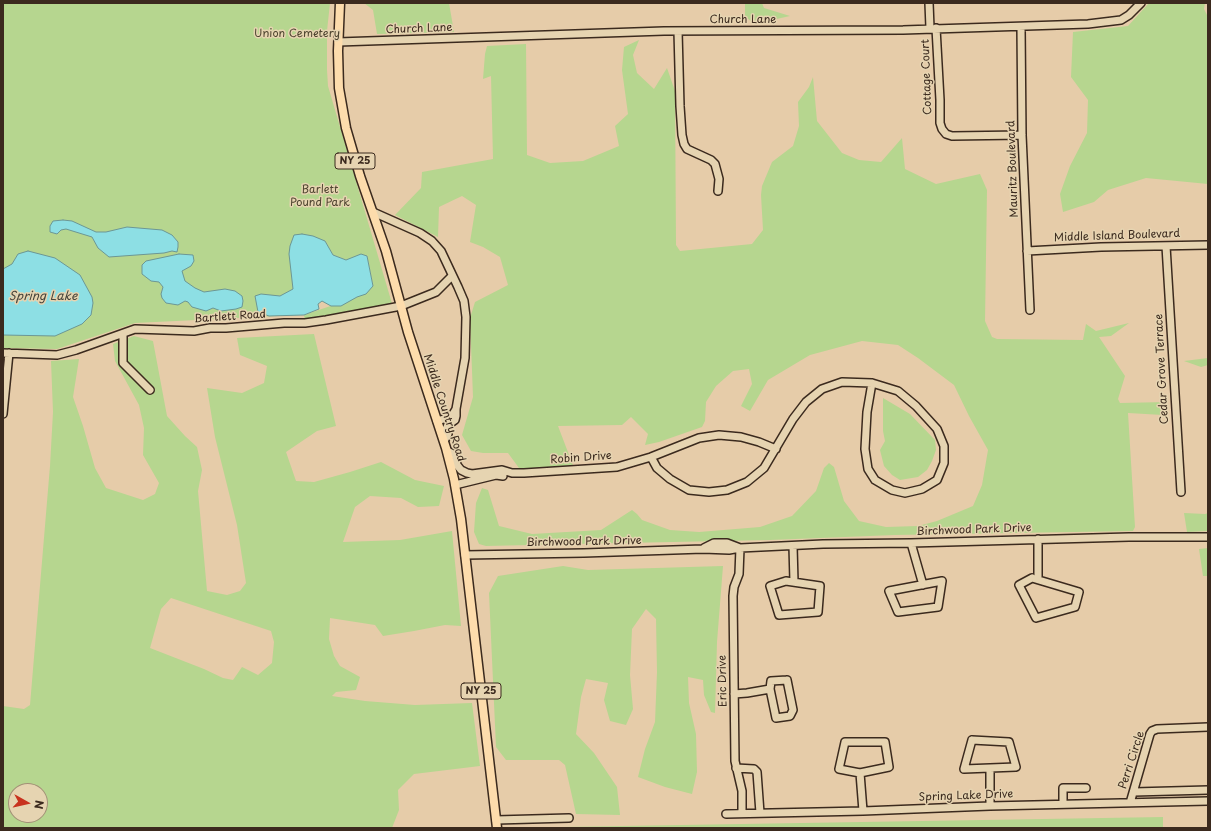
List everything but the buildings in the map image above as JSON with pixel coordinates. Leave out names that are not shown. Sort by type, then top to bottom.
[{"type":"main road","name":"Middle Country Road","points":[[340,3],[338,42],[339,88],[343,114],[351,146],[388,257],[401,306],[452,467],[461,519],[497,824]]},
{"type":"street","name":"Cottage Court","points":[[929,3],[933,28],[940,100],[940,123],[942,129],[946,134],[952,136],[1022,135]]},
{"type":"street","name":"Church Lane","points":[[338,42],[678,31],[903,30],[1088,24],[1121,20],[1129,15],[1141,3]]},
{"type":"street","name":"Mauritz Boulevard","points":[[1021,27],[1023,176],[1030,310]]},
{"type":"street","points":[[678,31],[680,106],[684,144],[687,149],[711,160],[715,164],[719,179],[718,191]]},
{"type":"street","points":[[373,212],[420,233],[432,241],[441,251],[464,301],[466,317],[465,358],[455,420],[448,425],[446,429],[448,434],[444,441]]},
{"type":"street","name":"Middle Island Boulevard","points":[[1027,251],[1048,249],[1208,245]]},
{"type":"street","name":"Cedar Grove Terrace","points":[[1166,246],[1181,492]]},
{"type":"street","name":"Bartlett Road","points":[[6,353],[57,355],[76,350],[135,329],[194,331],[210,328],[305,323],[401,306],[436,292],[452,276]]},
{"type":"street","points":[[123,334],[123,363],[150,390]]},
{"type":"street","points":[[3,414],[6,353]]},
{"type":"street","points":[[651,457],[657,468],[670,479],[689,490],[709,492],[727,490],[747,482],[764,468],[793,419],[806,402],[822,389],[842,382],[872,383],[898,391],[916,406],[937,429],[944,446],[944,463],[937,480],[922,489],[905,493],[892,490],[875,480],[868,468],[865,449],[867,412],[872,383]]},
{"type":"street","points":[[437,421],[447,418],[453,414],[456,409]]},
{"type":"street","name":"Robin Drive","points":[[455,485],[480,479],[493,479],[512,473],[617,467],[651,457],[699,438],[719,435],[741,437],[776,449]]},
{"type":"street","name":"Robin Drive","points":[[447,450],[454,455],[457,465],[467,473],[472,474],[502,470],[512,473]]},
{"type":"street","name":"Birchwood Park Drive","points":[[465,555],[703,549],[715,553],[723,553],[731,552],[740,548],[823,544],[1208,537]]},
{"type":"street","points":[[1038,540],[1038,579]]},
{"type":"street","points":[[911,543],[923,585]]},
{"type":"street","points":[[793,546],[794,582]]},
{"type":"street","name":"Eric Drive","points":[[740,548],[739,574],[734,586],[733,596],[735,761],[742,791],[742,813]]},
{"type":"street","points":[[1032,578],[1038,579],[1079,592],[1075,607],[1036,618],[1019,585],[1032,578]]},
{"type":"street","points":[[786,582],[794,582],[820,586],[818,612],[779,615],[770,586],[786,582]]},
{"type":"street","points":[[942,582],[938,607],[898,612],[889,591],[923,585],[942,582]]},
{"type":"street","points":[[787,680],[792,710],[790,716],[776,718],[770,689],[771,681],[787,680]]},
{"type":"street","points":[[734,694],[770,689]]},
{"type":"street","name":"Perri Circle","points":[[1130,803],[1152,731],[1157,729],[1208,727]]},
{"type":"street","points":[[972,740],[1009,742],[1016,767],[990,768],[964,769],[972,740]]},
{"type":"street","points":[[845,742],[885,742],[889,767],[860,773],[838,769],[845,742]]},
{"type":"street","points":[[736,768],[754,769],[757,772],[760,813]]},
{"type":"street","points":[[990,768],[990,806]]},
{"type":"street","points":[[860,773],[863,811]]},
{"type":"street","points":[[1063,804],[1063,788],[1086,788]]},
{"type":"street","points":[[1134,792],[1208,790]]},
{"type":"street","name":"Spring Lake Drive","points":[[726,814],[1208,801]]},
{"type":"street","points":[[497,824],[569,818]]},
{"type":"green space","points":[[3,3],[330,3],[327,31],[328,86],[393,307],[305,323],[304,315],[357,297],[373,286],[367,256],[346,260],[333,255],[325,241],[299,315],[135,323],[57,349],[3,348]]},
{"type":"green space","points":[[364,3],[449,3],[454,32],[377,34],[373,10]]},
{"type":"green space","points":[[745,3],[762,3],[764,8],[790,16],[754,24],[745,16]]},
{"type":"green space","points":[[1149,3],[1205,3],[1204,9],[1208,17],[1208,184],[1146,178],[1108,190],[1094,202],[1063,212],[1060,194],[1070,166],[1087,133],[1088,100],[1071,77],[1073,32],[1128,26]]},
{"type":"green space","points":[[639,40],[633,55],[637,73],[654,89],[667,68],[675,91],[676,245],[680,251],[752,244],[763,230],[761,195],[762,186],[772,162],[793,146],[799,126],[798,102],[809,87],[813,77],[817,121],[842,153],[859,160],[881,162],[902,138],[905,169],[936,184],[980,174],[987,190],[985,321],[992,337],[997,339],[1083,340],[1086,324],[1096,331],[1129,323],[1111,336],[1099,337],[1125,376],[1118,399],[1120,403],[1167,402],[1163,415],[1128,413],[1135,527],[1133,531],[895,535],[770,540],[486,546],[479,544],[474,532],[476,503],[482,488],[488,490],[499,526],[532,534],[601,530],[632,510],[642,520],[670,530],[699,532],[760,527],[792,516],[816,491],[824,468],[829,463],[834,467],[844,501],[859,521],[886,527],[918,526],[937,521],[973,506],[982,485],[988,450],[954,385],[898,345],[862,341],[810,355],[768,380],[750,411],[741,406],[752,384],[749,369],[733,371],[716,386],[706,402],[705,421],[702,427],[659,442],[645,445],[648,434],[631,417],[622,425],[558,426],[574,468],[519,468],[508,453],[483,453],[471,451],[462,435],[473,397],[470,318],[475,302],[508,285],[500,257],[483,247],[470,242],[476,205],[462,196],[439,207],[438,237],[395,215],[421,188],[422,172],[493,159],[491,76],[483,79],[487,46],[526,44],[527,155],[550,163],[583,161],[619,146],[615,126],[628,114],[622,70],[624,47]]},
{"type":"green space","points":[[314,334],[336,426],[317,431],[286,452],[296,481],[314,482],[381,462],[415,480],[444,486],[439,506],[418,507],[401,498],[370,496],[355,507],[343,542],[400,540],[452,531],[461,626],[445,625],[383,636],[375,625],[330,618],[329,639],[334,656],[340,666],[360,677],[356,690],[336,692],[332,696],[365,701],[415,705],[472,703],[480,766],[414,774],[398,790],[399,810],[392,828],[3,828],[3,706],[24,709],[30,705],[50,466],[53,412],[51,361],[79,359],[73,397],[95,468],[106,488],[143,500],[155,494],[159,483],[143,455],[144,428],[139,405],[115,361],[113,344],[134,336],[153,341],[167,416],[197,447],[202,470],[198,491],[207,591],[227,595],[240,591],[246,583],[237,525],[215,437],[207,388],[242,393],[264,383],[267,366],[240,355],[237,338]],"holes":[[[171,598],[271,631],[274,642],[272,663],[258,675],[242,667],[233,680],[223,678],[150,648],[161,609]]]},
{"type":"green space","points":[[1208,358],[1208,365],[1201,367],[1184,361]]},
{"type":"green space","points":[[883,398],[910,414],[935,440],[936,450],[932,461],[927,470],[918,477],[900,480],[892,475],[884,466],[880,450],[885,441],[883,431]]},
{"type":"green space","points":[[1184,513],[1208,513],[1208,531],[1187,532]]},
{"type":"green space","points":[[1208,548],[1208,576],[1203,576],[1199,549]]},
{"type":"green space","points":[[563,566],[588,570],[723,566],[717,642],[715,713],[711,712],[704,695],[703,680],[688,677],[689,703],[696,734],[697,772],[692,794],[665,787],[638,777],[645,749],[655,722],[657,672],[656,619],[646,609],[632,629],[630,675],[633,709],[626,725],[610,721],[604,700],[608,683],[586,679],[581,697],[576,734],[594,753],[617,787],[620,815],[576,814],[565,765],[559,760],[506,760],[496,747],[489,593],[498,576]]},
{"type":"green space","points":[[1163,817],[1163,828],[561,827]]},
{"type":"water","points":[[53,221],[72,221],[96,232],[106,232],[127,227],[162,230],[172,235],[178,242],[177,252],[172,251],[164,253],[109,257],[98,248],[92,237],[66,229],[61,230],[57,234],[50,232],[50,226]]},
{"type":"water","points":[[302,234],[313,236],[325,241],[333,255],[346,260],[361,254],[367,256],[373,286],[366,294],[341,306],[331,306],[322,301],[318,304],[319,309],[304,315],[269,316],[258,312],[255,296],[261,294],[280,296],[293,289],[289,254],[290,246],[294,235]]},
{"type":"water","name":"Spring Lake","points":[[28,251],[55,258],[80,275],[92,297],[93,303],[91,315],[82,324],[55,336],[3,335],[3,269],[12,264],[18,254]]},
{"type":"water","points":[[179,254],[193,255],[194,261],[191,266],[182,271],[185,281],[204,292],[225,289],[235,291],[242,296],[242,307],[221,311],[213,308],[206,311],[192,307],[185,301],[178,305],[166,303],[161,294],[163,287],[159,282],[151,281],[142,274],[142,265],[146,261]]},
{"type":"park label","name":"Union Cemetery","points":[[297,34]]},
{"type":"park label","name":"Barlett Pound Park","points":[[320,196]]}]
